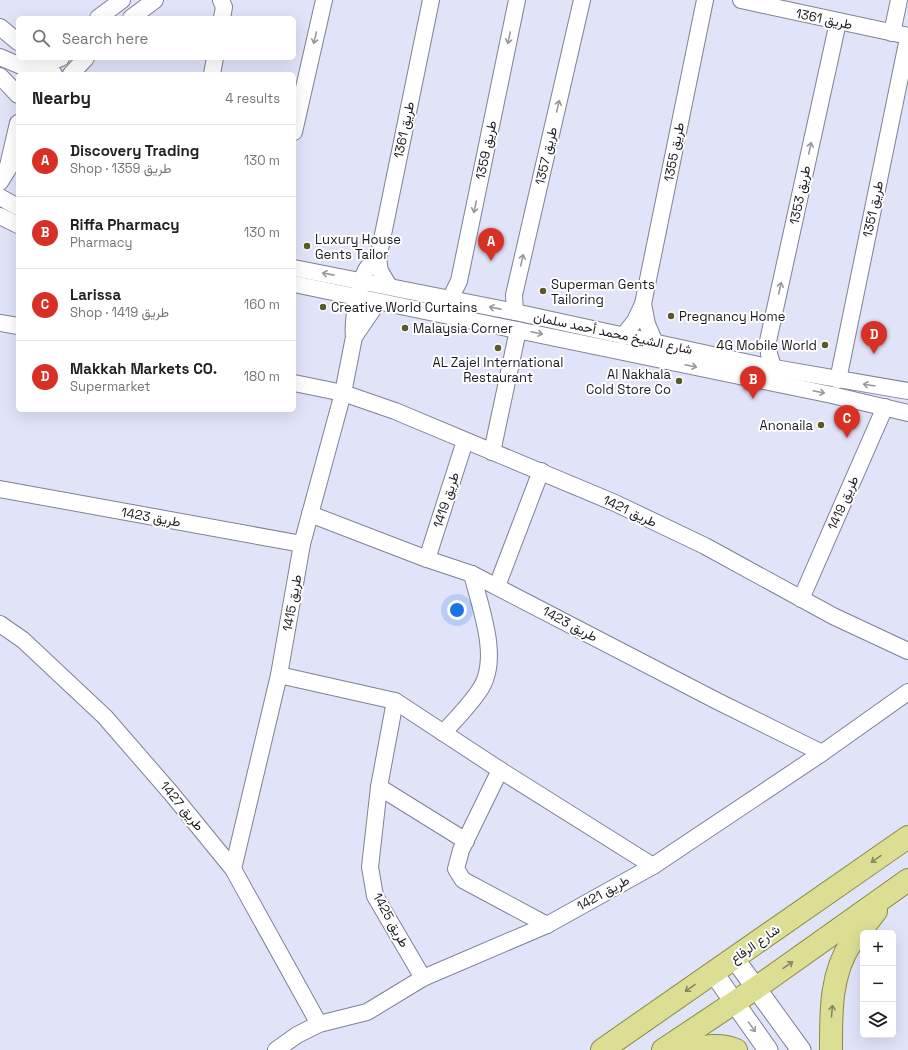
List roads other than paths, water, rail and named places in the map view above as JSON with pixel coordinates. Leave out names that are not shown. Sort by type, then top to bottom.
[{"type":"main road","name":"شارع الرفاع","points":[[602,1050],[908,837]]},
{"type":"main road","points":[[663,1050],[756,988],[908,880]]},
{"type":"main road","points":[[831,1050],[834,985],[839,966],[851,944],[888,895]]},
{"type":"main road","points":[[678,1050],[712,1047],[730,1047],[736,1050]]},
{"type":"street","points":[[101,16],[122,0]]},
{"type":"street","points":[[134,16],[155,0]]},
{"type":"street","points":[[221,0],[224,7],[222,16]]},
{"type":"street","points":[[296,123],[324,0]]},
{"type":"street","name":"طريق 1361","points":[[389,286],[380,271],[378,259],[431,0]]},
{"type":"street","name":"طريق 1359","points":[[450,299],[459,281],[517,0]]},
{"type":"street","name":"طريق 1357","points":[[515,312],[514,295],[582,0]]},
{"type":"street","name":"طريق 1355","points":[[623,336],[635,321],[644,304],[705,0]]},
{"type":"street","name":"طريق 1361","points":[[741,0],[908,37]]},
{"type":"street","points":[[892,33],[899,0]]},
{"type":"street","name":"طريق 1353","points":[[773,368],[769,354],[768,341],[838,22]]},
{"type":"street","points":[[0,27],[16,40]]},
{"type":"street","name":"طريق 1351","points":[[838,380],[908,37]]},
{"type":"street","points":[[0,58],[40,71],[58,60]]},
{"type":"street","points":[[73,72],[84,60]]},
{"type":"street","points":[[212,72],[215,60]]},
{"type":"street","points":[[0,76],[16,93]]},
{"type":"street","points":[[4,176],[16,130]]},
{"type":"street","points":[[4,176],[16,156]]},
{"type":"street","points":[[0,197],[16,207]]},
{"type":"street","points":[[0,216],[16,224]]},
{"type":"street","name":"طريق 1361","points":[[362,281],[366,271],[378,259]]},
{"type":"street","name":"شارع الشيخ محمد أحمد سلمان","points":[[296,268],[515,312],[773,368],[908,391]]},
{"type":"street","name":"طريق 1415","points":[[233,869],[279,675],[302,544],[342,393],[354,337],[353,319],[362,281]]},
{"type":"street","name":"شارع الشيخ محمد أحمد سلمان","points":[[296,284],[908,413]]},
{"type":"street","name":"طريق 1415","points":[[354,337],[378,302]]},
{"type":"street","name":"طريق 1355","points":[[644,304],[647,324],[655,342]]},
{"type":"street","points":[[0,323],[16,326]]},
{"type":"street","points":[[492,452],[518,330]]},
{"type":"street","points":[[296,383],[342,393]]},
{"type":"street","name":"طريق 1421","points":[[342,393],[395,411],[615,503],[705,546],[801,599],[866,632],[908,651]]},
{"type":"street","name":"طريق 1419","points":[[801,599],[885,408]]},
{"type":"street","name":"طريق 1419","points":[[427,559],[464,441]]},
{"type":"street","points":[[497,586],[541,472]]},
{"type":"street","name":"طريق 1423","points":[[0,489],[302,544]]},
{"type":"street","name":"طريق 1423","points":[[310,514],[427,559],[472,574],[717,701],[822,753]]},
{"type":"street","points":[[443,733],[480,689],[488,670],[490,650],[472,574]]},
{"type":"street","name":"طريق 1427","points":[[0,624],[23,640],[105,717],[171,793],[233,869],[319,1024]]},
{"type":"street","points":[[279,675],[395,701],[500,770],[653,866]]},
{"type":"street","name":"طريق 1421","points":[[276,1050],[297,1035],[319,1024],[367,1012],[423,978],[547,925],[653,866],[822,753],[908,692]]},
{"type":"street","name":"طريق 1425","points":[[395,701],[379,787],[370,867],[375,896],[423,978]]},
{"type":"street","points":[[500,770],[461,850],[456,869],[463,880],[547,925]]},
{"type":"street","points":[[379,787],[466,841]]},
{"type":"street","points":[[734,958],[801,1050]]},
{"type":"street","points":[[713,972],[768,1050]]},
{"type":"place","name":"Luxury House Gents Tailor","points":[[307,246]]},
{"type":"place","name":"Discovery Trading","points":[[491,261]]},
{"type":"place","name":"Superman Gents Tailoring","points":[[543,291]]},
{"type":"place","name":"Creative World Curtains","points":[[323,307]]},
{"type":"place","name":"Pregnancy Home","points":[[671,316]]},
{"type":"place","name":"Malaysia Corner","points":[[405,328]]},
{"type":"place","name":"4G Mobile World","points":[[825,345]]},
{"type":"place","name":"AL Zajel International Restaurant","points":[[498,348]]},
{"type":"place","name":"Makkah Markets CO.","points":[[874,354]]},
{"type":"place","name":"Al Nakhala Cold Store Co","points":[[679,381]]},
{"type":"place","name":"Riffa Pharmacy","points":[[753,399]]},
{"type":"place","name":"Anonaila","points":[[821,425]]},
{"type":"place","name":"Larissa","points":[[847,438]]}]
